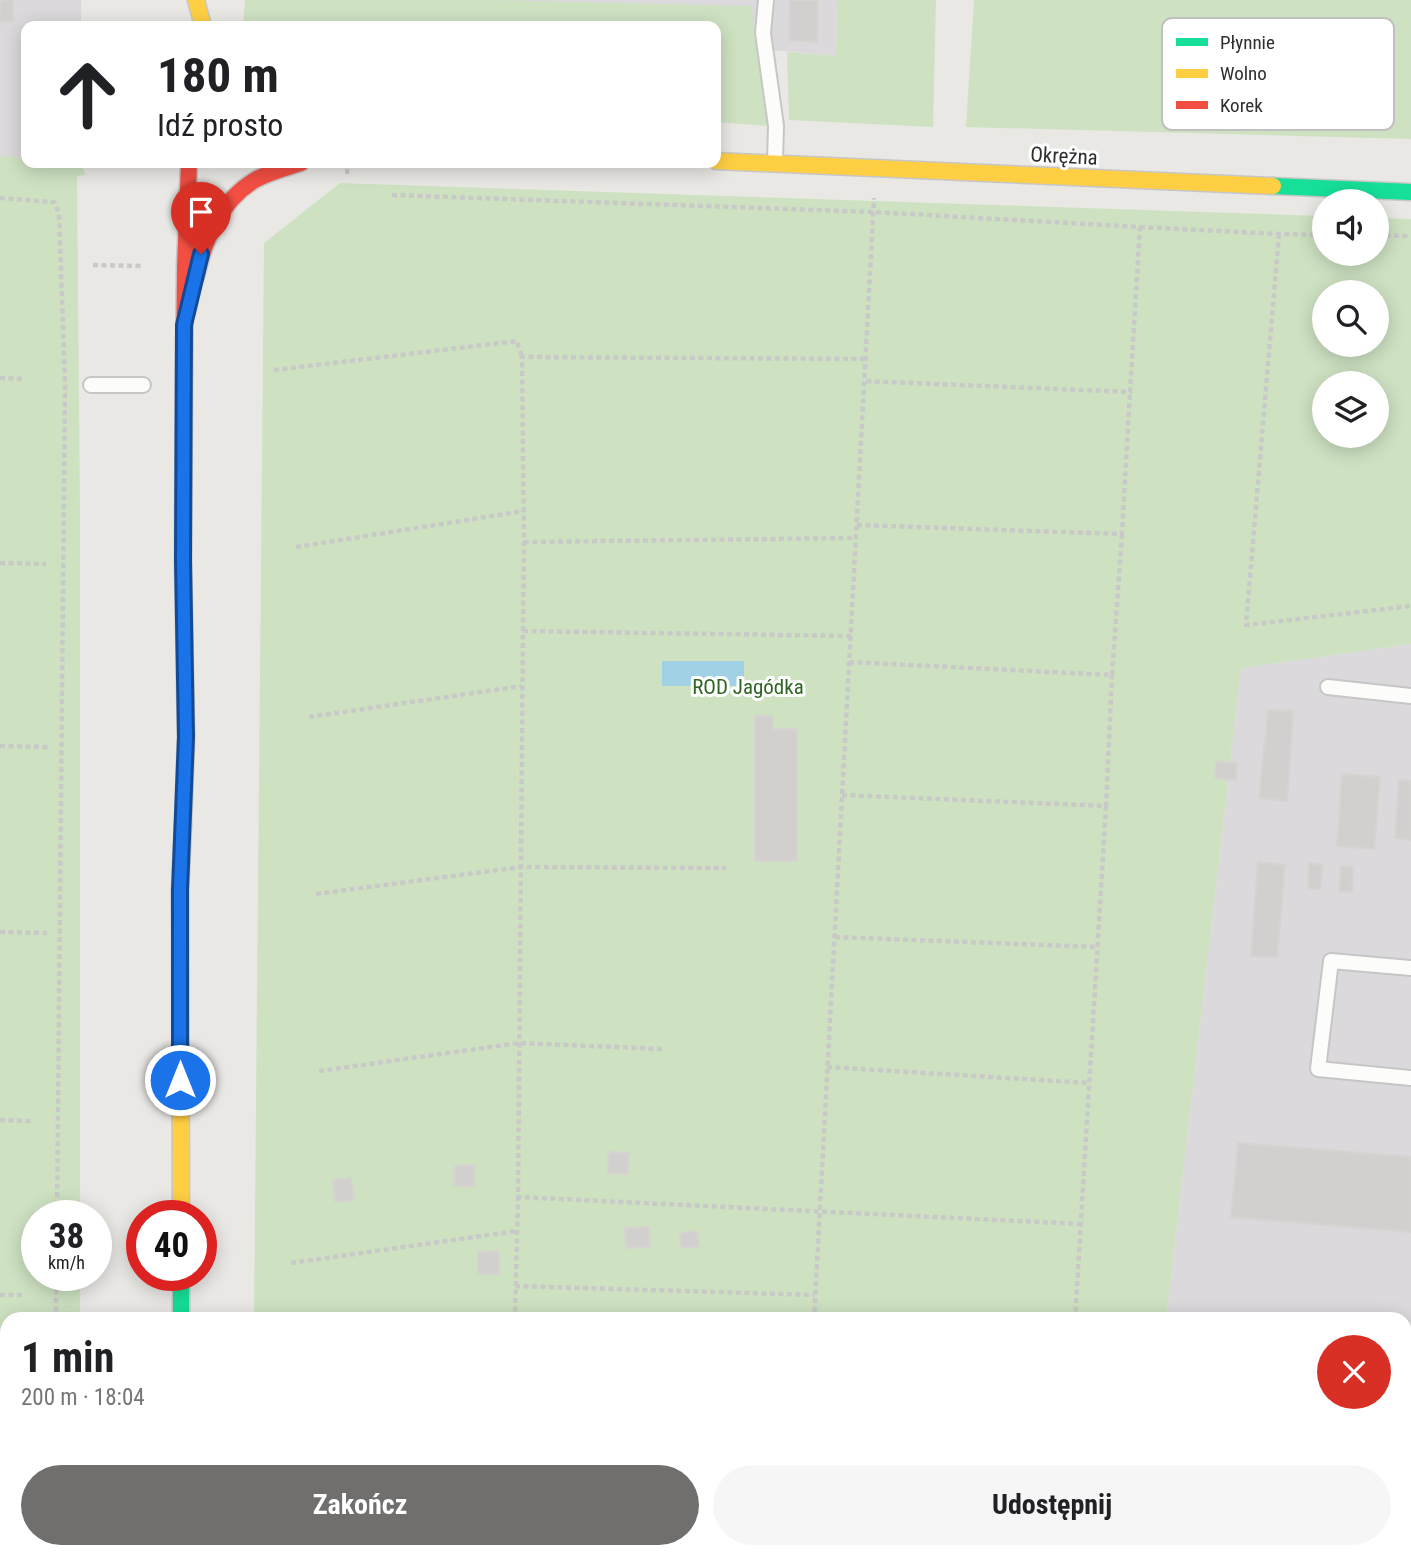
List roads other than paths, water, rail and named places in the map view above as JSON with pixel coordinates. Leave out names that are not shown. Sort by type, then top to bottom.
[{"type":"street","points":[[191,21],[193,0]]},
{"type":"street","points":[[193,0],[201,21]]},
{"type":"street","name":"Okrężna","points":[[721,161],[1411,192]]},
{"type":"street","points":[[181,1200],[180,890],[186,737],[183,560],[184,325],[189,168]]},
{"type":"street","points":[[184,325],[201,254],[224,208],[235,195],[256,180],[288,168]]},
{"type":"street","points":[[181,1291],[181,1312]]},
{"type":"lane","points":[[766,0],[763,33],[776,126],[775,163]]},
{"type":"lane","points":[[91,384],[143,384]]},
{"type":"lane","points":[[1328,687],[1411,696]]},
{"type":"lane","points":[[1411,968],[1331,961],[1318,1069],[1411,1077]]},
{"type":"water","points":[[662,661],[744,661],[744,686],[662,686]]},
{"type":"park label","name":"ROD Jagódka","points":[[748,687]]}]
